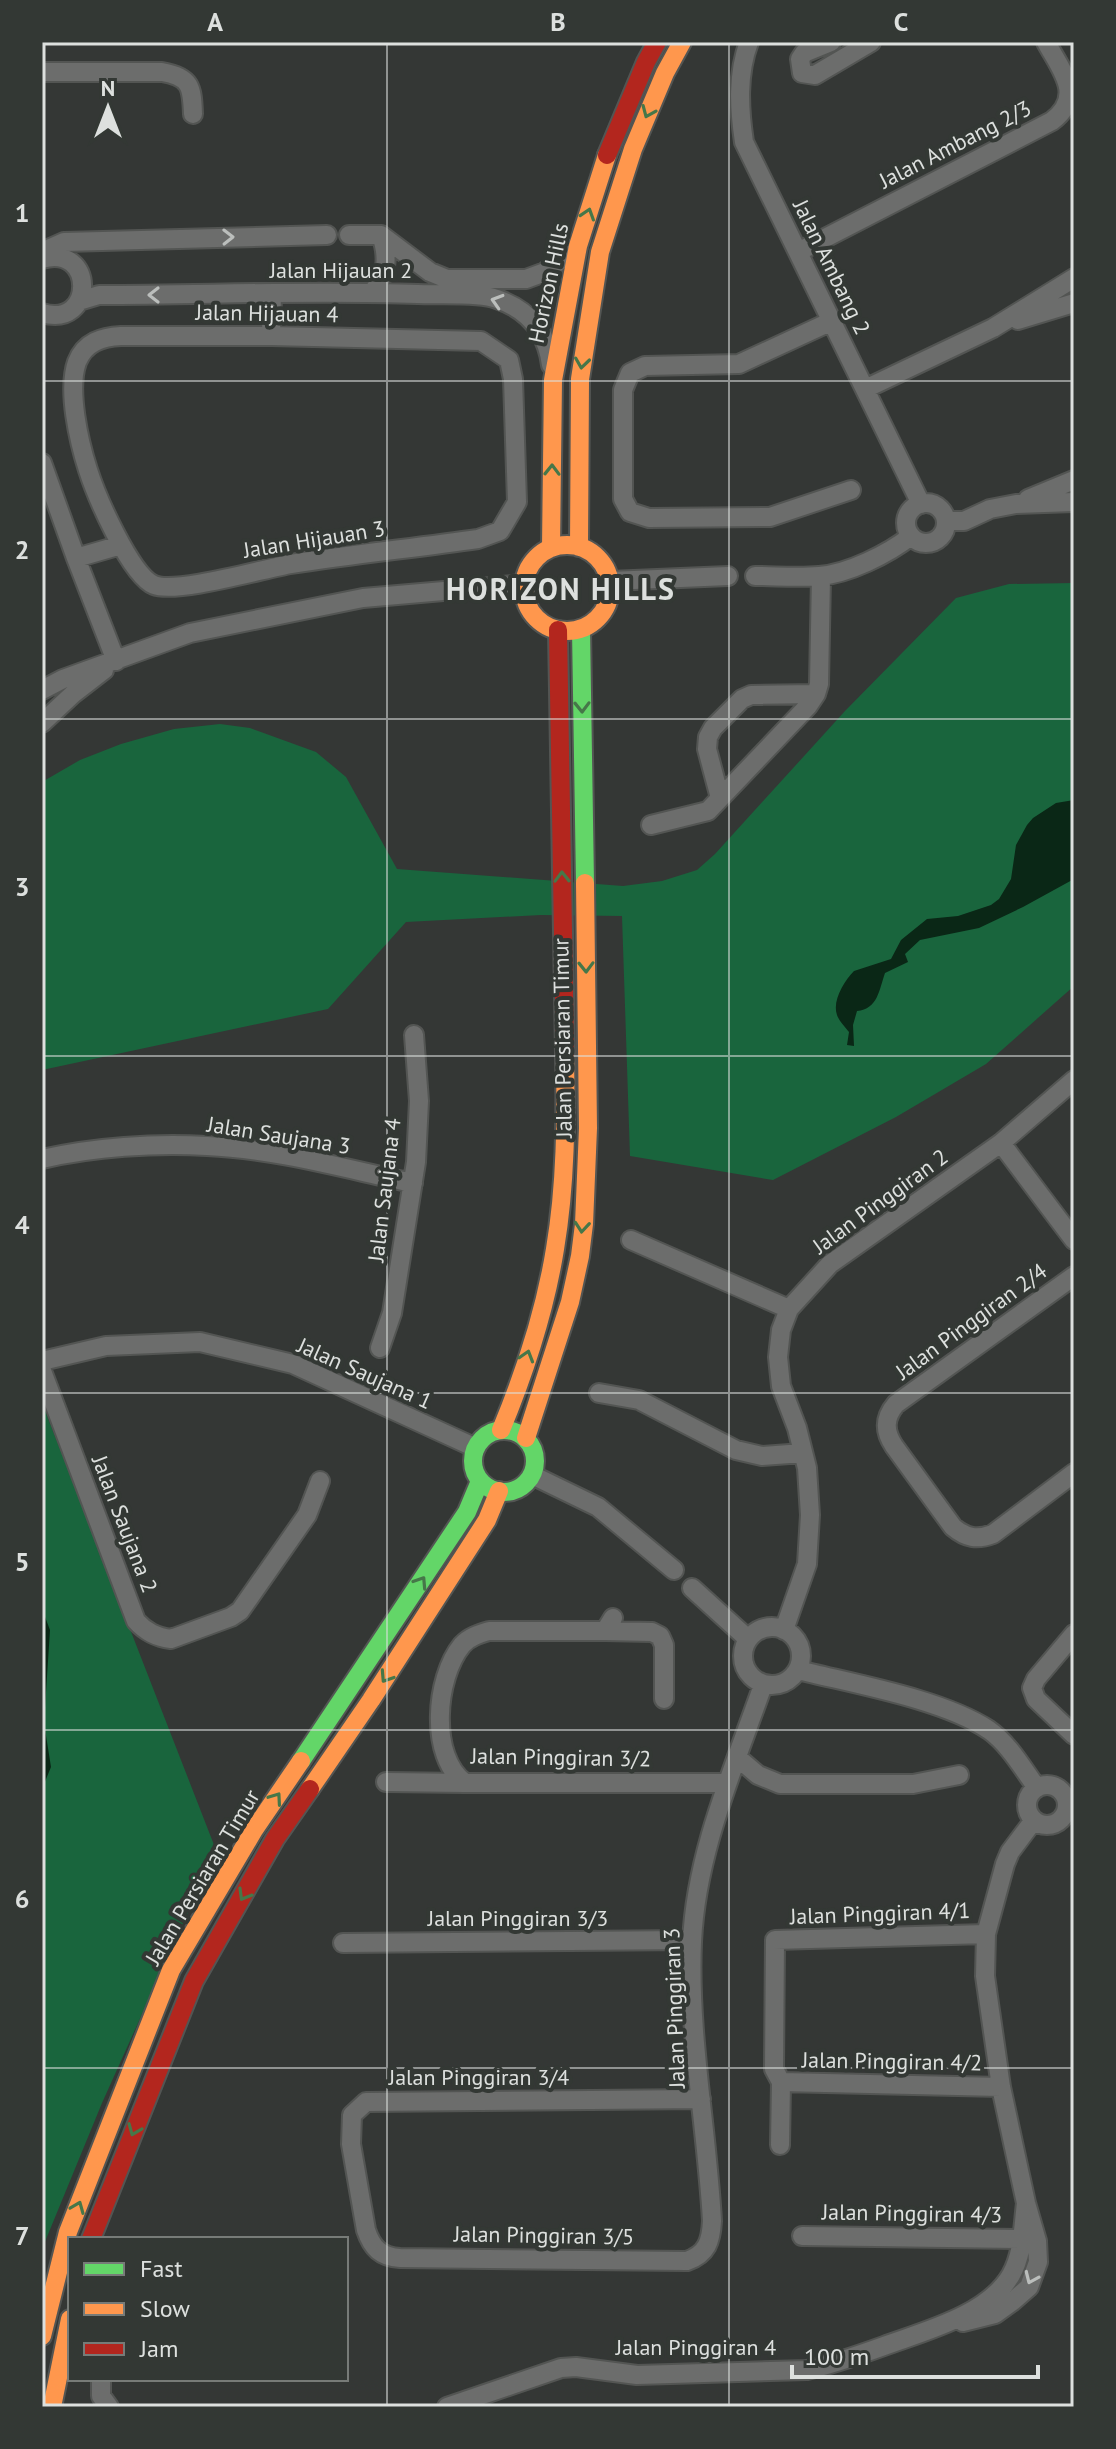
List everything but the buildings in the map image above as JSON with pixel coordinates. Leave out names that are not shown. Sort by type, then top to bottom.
[{"type":"street","name":"Horizon Hills","points":[[551,548],[553,380],[578,246],[613,138],[657,42]]},
{"type":"street","name":"Horizon Hills","points":[[579,547],[580,379],[600,252],[633,149],[665,73],[682,42]]},
{"type":"street","name":"Jalan Ambang 2","points":[[749,42],[742,67],[740,97],[744,142],[921,504]]},
{"type":"street","points":[[831,42],[804,53],[799,66],[802,73],[815,75],[871,42]]},
{"type":"street","name":"Jalan Ambang 2/3","points":[[798,252],[1064,112],[1070,98],[1067,81],[1046,42]]},
{"type":"street","points":[[42,72],[176,74],[188,82],[193,92],[193,114]]},
{"type":"street","name":"Jalan Hijauan 2","points":[[42,257],[46,250],[64,242],[327,235]]},
{"type":"street","name":"Jalan Hijauan 2","points":[[349,235],[381,235],[430,272],[447,279],[526,279],[545,272],[578,246]]},
{"type":"street","points":[[372,293],[386,266],[386,250],[381,235]]},
{"type":"street","points":[[42,257],[56,257],[74,264],[83,282],[79,301]]},
{"type":"street","points":[[865,389],[993,328],[1074,278]]},
{"type":"street","name":"Jalan Hijauan 2","points":[[42,313],[54,316],[64,314],[79,301],[99,295],[372,293],[494,297],[520,310],[537,326],[548,344],[553,380]]},
{"type":"street","points":[[271,336],[272,294]]},
{"type":"street","points":[[993,328],[1074,303]]},
{"type":"street","points":[[832,321],[739,364],[645,366],[630,373],[623,390],[623,499],[630,512],[649,518],[770,517],[851,490]]},
{"type":"street","name":"Jalan Hijauan 4","points":[[121,545],[88,470],[76,414],[75,375],[78,361],[88,347],[102,337],[271,336],[481,341],[509,360],[513,379],[517,502]]},
{"type":"street","points":[[42,463],[116,661]]},
{"type":"street","points":[[1016,504],[1074,480]]},
{"type":"street","name":"Jalan Hijauan 3","points":[[121,545],[136,568],[153,585],[178,587],[292,564],[478,539],[500,531],[517,502]]},
{"type":"street","points":[[946,521],[964,521],[990,509],[1016,504],[1074,502]]},
{"type":"street","points":[[921,504],[940,509],[946,521],[945,530],[934,542],[917,541],[907,527],[907,517],[912,509],[921,504]]},
{"type":"street","points":[[755,576],[821,576],[846,570],[894,550],[911,536]]},
{"type":"street","points":[[76,558],[121,545]]},
{"type":"street","points":[[565,545],[579,547],[600,560],[610,581],[607,605],[592,624],[581,629],[570,632],[546,626],[536,619],[524,596],[524,584],[532,562],[551,548],[565,545]]},
{"type":"street","points":[[610,581],[728,576]]},
{"type":"street","points":[[651,825],[708,811],[808,706],[819,684],[821,576]]},
{"type":"street","points":[[42,690],[63,679],[190,633],[363,598],[524,584]]},
{"type":"street","name":"Jalan Persiaran Timur","points":[[532,1475],[535,1455],[526,1438],[567,1310],[580,1256],[585,1196],[588,1128],[581,629]]},
{"type":"street","name":"Jalan Persiaran Timur","points":[[501,1430],[543,1304],[555,1251],[566,1127],[558,630]]},
{"type":"street","points":[[42,723],[116,661]]},
{"type":"street","points":[[720,798],[707,749],[713,728],[742,699],[751,695],[816,694]]},
{"type":"street","name":"Jalan Saujana 4","points":[[380,1348],[392,1313],[413,1183],[419,1101],[414,1035]]},
{"type":"street","name":"Jalan Pinggiran 2","points":[[784,1630],[807,1564],[810,1515],[807,1468],[797,1428],[781,1386],[778,1357],[781,1330],[789,1309],[830,1264],[1001,1143],[1074,1080]]},
{"type":"street","points":[[1001,1143],[1074,1240]]},
{"type":"street","name":"Jalan Saujana 3","points":[[42,1159],[124,1147],[208,1146],[272,1154],[413,1183]]},
{"type":"street","points":[[631,1240],[789,1309]]},
{"type":"street","name":"Jalan Pinggiran 2/4","points":[[1074,1276],[891,1410],[886,1426],[888,1437],[962,1535],[983,1538],[993,1534],[1074,1473]]},
{"type":"street","name":"Jalan Saujana 1","points":[[42,1361],[106,1346],[200,1342],[293,1364],[476,1448]]},
{"type":"street","name":"Jalan Saujana 2","points":[[42,1371],[136,1621],[151,1634],[171,1639],[240,1611],[307,1515],[320,1481]]},
{"type":"street","points":[[599,1393],[639,1400],[736,1450],[750,1454],[803,1453]]},
{"type":"street","points":[[526,1438],[519,1433],[501,1430],[482,1439],[476,1448],[473,1465],[480,1481],[499,1491],[518,1489],[532,1475],[598,1507],[674,1570]]},
{"type":"street","name":"Jalan Persiaran Timur","points":[[42,2336],[68,2232],[171,1970],[254,1830],[467,1512],[480,1481]]},
{"type":"street","name":"Jalan Persiaran Timur","points":[[92,2237],[194,1981],[275,1839],[396,1662],[487,1520],[499,1491]]},
{"type":"street","points":[[692,1588],[748,1639]]},
{"type":"street","name":"Jalan Pinggiran 3/2","points":[[664,1699],[664,1645],[660,1636],[652,1632],[609,1625],[489,1631],[462,1645],[448,1673],[439,1708],[442,1742],[450,1770],[465,1783],[727,1783]]},
{"type":"street","points":[[768,1627],[791,1634],[800,1647],[801,1662],[794,1677],[780,1685],[763,1685],[748,1674],[744,1666],[744,1648],[748,1639],[768,1627]]},
{"type":"street","points":[[1074,1634],[1032,1688],[1036,1699],[1074,1735]]},
{"type":"street","points":[[798,1670],[953,1712],[991,1731],[1037,1788]]},
{"type":"street","name":"Jalan Pinggiran 3","points":[[709,2244],[712,2221],[710,2182],[694,2020],[692,1940],[703,1865],[727,1783],[763,1685]]},
{"type":"street","points":[[738,1758],[758,1775],[780,1784],[913,1784],[959,1775]]},
{"type":"street","points":[[386,1782],[465,1783]]},
{"type":"street","points":[[1067,1785],[1068,1826],[1057,1823],[1045,1826],[1034,1820],[1027,1810],[1027,1804],[1037,1788],[1067,1785]]},
{"type":"street","name":"Jalan Pinggiran 4","points":[[944,2324],[974,2321],[995,2314],[1029,2287],[1038,2262],[1037,2241],[1001,2087],[985,1976],[986,1934],[1005,1864],[1010,1852],[1034,1820]]},
{"type":"street","name":"Jalan Pinggiran 4/1","points":[[775,1940],[986,1934]]},
{"type":"street","name":"Jalan Pinggiran 3/3","points":[[343,1943],[692,1940]]},
{"type":"street","name":"Jalan Pinggiran 4/2","points":[[775,1940],[774,2069],[781,2082],[1001,2087]]},
{"type":"street","points":[[780,2145],[781,2082]]},
{"type":"street","name":"Jalan Pinggiran 3/4","points":[[375,2249],[366,2230],[351,2144],[352,2115],[366,2102],[701,2099]]},
{"type":"street","name":"Jalan Pinggiran 4","points":[[447,2407],[561,2368],[637,2375],[807,2370],[828,2366],[944,2324],[979,2307],[1002,2288],[1012,2273],[1022,2239],[1026,2203]]},
{"type":"street","name":"Jalan Pinggiran 4/3","points":[[802,2236],[1022,2239]]},
{"type":"street","name":"Jalan Pinggiran 3/5","points":[[375,2249],[389,2258],[687,2261],[704,2252],[709,2244]]},
{"type":"street","points":[[52,2407],[68,2329]]},
{"type":"street","points":[[101,2381],[101,2396],[109,2407]]},
{"type":"green space","points":[[1074,583],[1074,986],[986,1064],[896,1117],[773,1180],[630,1156],[622,916],[541,915],[406,922],[328,1009],[42,1070],[42,782],[80,760],[174,729],[220,724],[250,728],[316,752],[346,777],[397,869],[623,886],[662,881],[697,870],[715,854],[845,711],[956,598],[1009,584]]},
{"type":"green space","points":[[42,1403],[216,1850],[102,2103],[42,2249]]},
{"type":"shaded area","points":[[1074,800],[1074,879],[979,928],[920,940],[905,954],[908,962],[885,973],[874,1003],[857,1011],[853,1025],[854,1046],[847,1045],[849,1032],[838,1017],[836,1004],[843,986],[854,971],[891,959],[901,940],[927,919],[958,916],[991,905],[999,899],[1011,879],[1016,845],[1027,825],[1056,803]]},
{"type":"shaded area","points":[[42,1609],[50,1630],[44,1723],[51,1767],[42,1789]]},
{"type":"traffic: fast","points":[[581,629],[585,883]]},
{"type":"traffic: fast","points":[[504,1430],[516,1432],[526,1439],[533,1449],[535,1461],[533,1473],[526,1483],[516,1490],[504,1492],[492,1490],[482,1483],[475,1473],[473,1461],[475,1449],[482,1439],[492,1432],[504,1430]]},
{"type":"traffic: fast","points":[[301,1761],[467,1512],[480,1481]]},
{"type":"traffic: slow","points":[[579,547],[580,379],[600,252],[633,149],[665,73],[682,42]]},
{"type":"traffic: slow","points":[[551,548],[553,380],[578,246],[607,155]]},
{"type":"traffic: slow","points":[[567,545],[591,552],[603,564],[610,588],[603,612],[591,624],[567,631],[543,624],[531,612],[524,588],[531,564],[543,552],[567,545]]},
{"type":"traffic: slow","points":[[526,1438],[570,1302],[584,1224],[588,1128],[585,883]]},
{"type":"traffic: slow","points":[[501,1430],[533,1341],[555,1249],[563,1176],[565,1054]]},
{"type":"traffic: slow","points":[[310,1789],[487,1520],[499,1491]]},
{"type":"traffic: slow","points":[[42,2336],[68,2232],[171,1970],[254,1830],[301,1761]]},
{"type":"traffic: slow","points":[[52,2407],[68,2329]]},
{"type":"traffic: jam","points":[[607,155],[657,42]]},
{"type":"traffic: jam","points":[[558,630],[565,1054]]},
{"type":"traffic: jam","points":[[92,2237],[194,1981],[275,1839],[310,1789]]},
{"type":"district","name":"HORIZON HILLS","points":[[561,588]]}]
